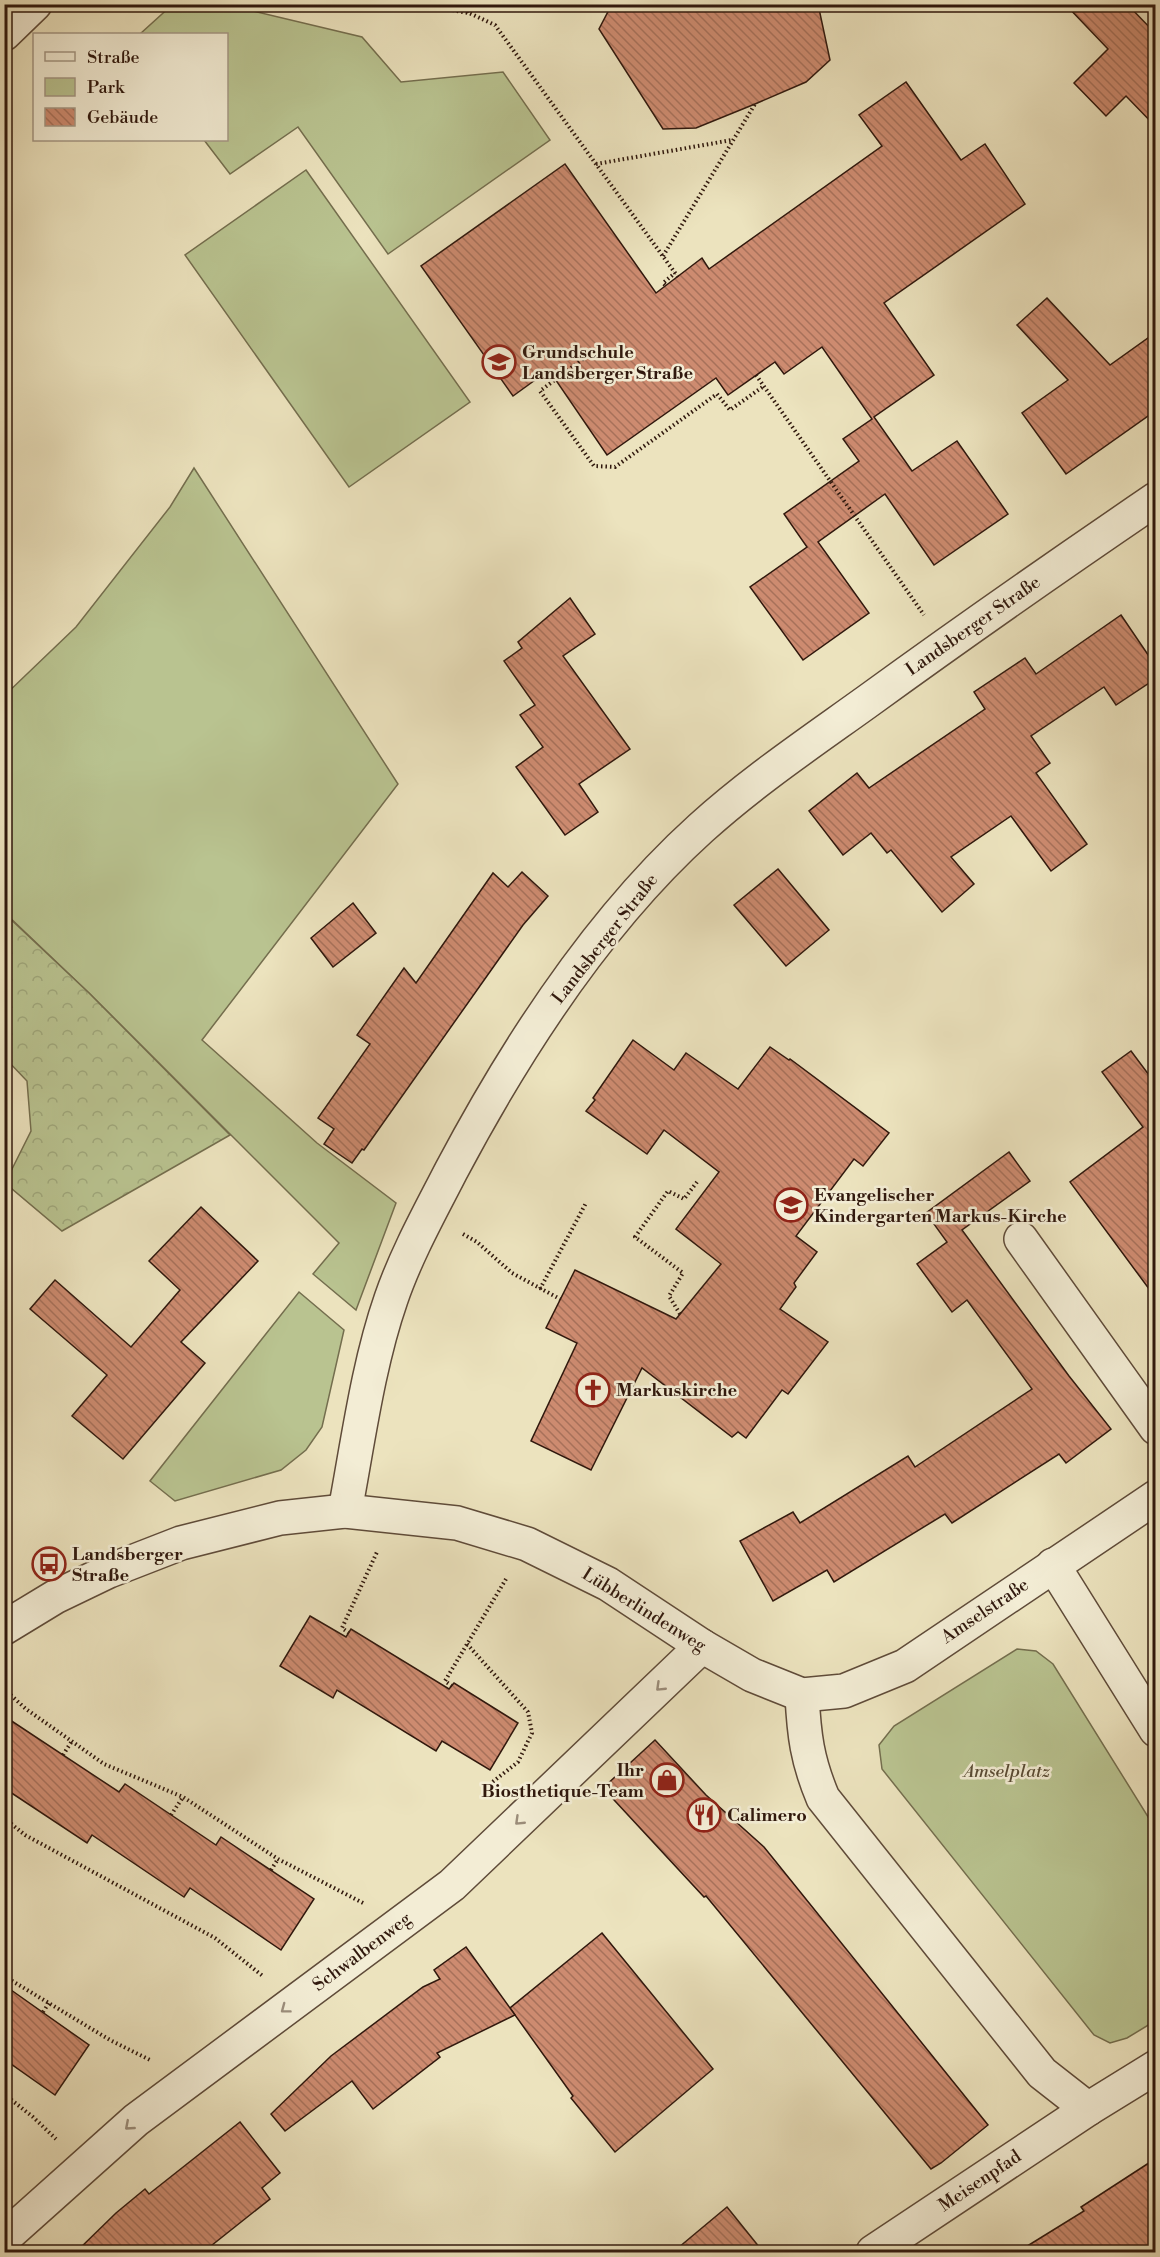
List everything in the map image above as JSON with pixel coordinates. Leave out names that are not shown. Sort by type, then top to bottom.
[{"type":"street","points":[[4,34],[35,4]]},
{"type":"street","name":"Landsberger Straße","points":[[345,1510],[369,1389],[391,1299],[428,1216],[471,1133],[514,1061],[592,949],[641,888],[700,829],[758,780],[945,645],[1155,499]]},
{"type":"street","points":[[1021,1239],[1155,1428]]},
{"type":"street","name":"Amselstraße","points":[[802,1695],[844,1691],[905,1666],[1155,1497]]},
{"type":"street","name":"Lübberlindenweg","points":[[4,1628],[55,1597],[109,1571],[181,1543],[280,1518],[345,1510],[457,1523],[527,1544],[608,1584],[702,1646],[752,1675],[802,1695]]},
{"type":"street","points":[[1053,1565],[1155,1730]]},
{"type":"street","name":"Schwalbenweg","points":[[4,2238],[135,2120],[452,1885],[702,1646]]},
{"type":"street","points":[[802,1695],[804,1737],[811,1770],[823,1798],[1042,2073],[1088,2109],[1155,2067]]},
{"type":"street","name":"Meisenpfad","points":[[873,2253],[1088,2109]]},
{"type":"path","points":[[417,4],[469,13],[495,25],[677,275],[663,283],[665,285]]},
{"type":"path","points":[[463,4],[469,13]]},
{"type":"path","points":[[663,256],[755,104]]},
{"type":"path","points":[[596,164],[733,140]]},
{"type":"path","points":[[583,359],[540,391],[594,466],[615,467],[717,394],[730,410],[764,386]]},
{"type":"path","points":[[756,375],[945,645]]},
{"type":"path","points":[[680,1314],[669,1296],[683,1273],[635,1237],[668,1191],[684,1199],[697,1182]]},
{"type":"path","points":[[540,1289],[586,1203]]},
{"type":"path","points":[[428,1216],[477,1242],[512,1274],[560,1299]]},
{"type":"path","points":[[349,1633],[342,1628],[394,1516]]},
{"type":"path","points":[[452,1686],[445,1681],[527,1544]]},
{"type":"path","points":[[467,1644],[528,1712],[532,1733],[518,1762],[490,1784],[484,1794],[491,1808],[511,1829]]},
{"type":"path","points":[[4,1689],[26,1709],[104,1764],[183,1797],[278,1859],[362,1902],[395,1927]]},
{"type":"path","points":[[63,1755],[72,1741]]},
{"type":"path","points":[[171,1815],[183,1797]]},
{"type":"path","points":[[4,1818],[26,1835],[215,1938],[263,1975],[289,2006]]},
{"type":"path","points":[[271,1870],[278,1859]]},
{"type":"path","points":[[4,1976],[110,2040],[189,2080]]},
{"type":"path","points":[[43,2012],[49,2003]]},
{"type":"path","points":[[4,2094],[33,2116],[83,2167]]},
{"type":"green space","points":[[172,5],[228,5],[362,37],[401,82],[503,72],[550,140],[388,254],[298,127],[230,174],[205,141],[228,141],[228,33],[141,33]]},
{"type":"green space","points":[[306,170],[470,402],[349,487],[185,255]]},
{"type":"green space","points":[[194,468],[398,784],[202,1040],[317,1143],[396,1203],[356,1310],[313,1274],[339,1243],[89,993],[5,913],[4,696],[76,627],[170,507]]},
{"type":"green space","points":[[4,913],[89,993],[230,1135],[62,1231],[5,1183],[31,1131],[27,1081],[5,1058]]},
{"type":"green space","points":[[299,1292],[344,1330],[322,1427],[306,1450],[281,1470],[175,1501],[150,1481]]},
{"type":"green space","name":"Amselplatz","points":[[1017,1649],[1036,1651],[1053,1664],[1155,1828],[1155,2021],[1127,2038],[1110,2043],[1094,2035],[882,1769],[879,1745],[894,1726]]},
{"type":"building","points":[[612,4],[818,4],[830,60],[806,82],[755,104],[696,128],[663,129],[599,29]]},
{"type":"building","points":[[1065,4],[1127,4],[1155,33],[1155,126],[1126,96],[1106,116],[1074,83],[1108,49]]},
{"type":"building","points":[[906,82],[961,160],[985,144],[1025,204],[884,303],[934,375],[874,417],[912,471],[957,441],[1008,514],[934,565],[885,494],[818,542],[869,613],[803,660],[750,587],[807,547],[784,514],[859,461],[843,439],[872,419],[822,347],[784,374],[775,362],[728,395],[716,378],[607,455],[549,370],[513,396],[421,266],[565,164],[656,293],[702,258],[709,269],[882,146],[859,115]]},
{"type":"building","points":[[1047,298],[1110,365],[1155,333],[1155,411],[1066,474],[1022,413],[1068,380],[1017,325]]},
{"type":"building","points":[[570,598],[595,634],[563,656],[630,749],[579,784],[598,812],[565,835],[516,767],[543,747],[520,715],[535,705],[504,661],[522,648],[518,642]]},
{"type":"building","points":[[1121,615],[1155,665],[1155,679],[1116,705],[1104,687],[1031,736],[1050,763],[1036,773],[1087,844],[1051,871],[1011,816],[951,857],[974,884],[942,912],[891,850],[887,853],[871,833],[843,855],[809,811],[857,773],[869,788],[985,709],[974,692],[1025,658],[1036,674]]},
{"type":"building","points":[[778,869],[829,930],[786,966],[734,905]]},
{"type":"building","points":[[522,872],[548,896],[523,925],[364,1150],[362,1149],[352,1163],[324,1144],[334,1129],[318,1118],[370,1044],[357,1035],[404,968],[416,983],[493,873],[508,887]]},
{"type":"building","points":[[353,903],[376,933],[333,967],[311,938]]},
{"type":"building","points":[[633,1040],[674,1070],[686,1053],[738,1089],[770,1047],[790,1059],[889,1133],[863,1166],[854,1159],[796,1236],[817,1252],[794,1283],[796,1287],[780,1309],[828,1342],[788,1394],[782,1390],[746,1438],[738,1432],[732,1437],[642,1368],[591,1470],[531,1441],[577,1343],[546,1328],[575,1270],[676,1319],[721,1264],[676,1229],[719,1172],[664,1130],[647,1154],[586,1111]]},
{"type":"building","points":[[1131,1051],[1155,1083],[1155,1297],[1070,1182],[1143,1127],[1102,1072]]},
{"type":"building","points":[[1009,1152],[1030,1181],[962,1230],[1069,1376],[1111,1429],[1066,1463],[1059,1454],[952,1523],[945,1514],[834,1582],[827,1570],[773,1601],[740,1541],[793,1512],[800,1523],[908,1456],[915,1467],[1032,1389],[967,1300],[952,1312],[917,1264],[947,1242],[926,1213]]},
{"type":"building","points":[[201,1207],[258,1261],[181,1342],[205,1363],[123,1459],[72,1416],[107,1375],[30,1309],[55,1280],[131,1347],[180,1290],[149,1261]]},
{"type":"building","points":[[310,1616],[346,1637],[351,1629],[449,1689],[454,1683],[518,1723],[490,1770],[442,1741],[436,1751],[337,1690],[333,1698],[280,1666]]},
{"type":"building","points":[[4,1716],[119,1792],[125,1784],[216,1845],[221,1837],[314,1899],[281,1950],[190,1888],[184,1897],[92,1835],[87,1843],[4,1788]]},
{"type":"building","points":[[655,1740],[706,1795],[764,1847],[988,2125],[941,2163],[931,2169],[706,1896],[704,1897],[603,1788]]},
{"type":"building","points":[[602,1933],[713,2069],[615,2152],[571,2098],[573,2096],[510,2008]]},
{"type":"building","points":[[466,1947],[515,2015],[437,2053],[440,2057],[373,2109],[352,2081],[285,2131],[271,2114],[331,2056],[423,1987],[440,1979],[434,1970]]},
{"type":"building","points":[[4,1985],[89,2045],[55,2095],[4,2059]]},
{"type":"building","points":[[240,2122],[280,2173],[262,2188],[270,2199],[202,2253],[75,2253],[116,2213],[145,2189],[149,2194]]},
{"type":"building","points":[[1155,2159],[1155,2241],[1137,2253],[1016,2253],[1084,2211],[1081,2207]]},
{"type":"building","points":[[727,2207],[764,2253],[672,2253]]},
{"type":"place","name":"Grundschule Landsberger Straße","points":[[499,362]]},
{"type":"place","name":"Evangelischer Kindergarten Markus-Kirche","points":[[791,1205]]},
{"type":"place","name":"Markuskirche","points":[[593,1390]]},
{"type":"place","name":"Landsberger Straße","points":[[49,1564]]},
{"type":"place","name":"Ihr Biosthetique-Team","points":[[667,1780]]},
{"type":"place","name":"Calimero","points":[[704,1815]]}]
